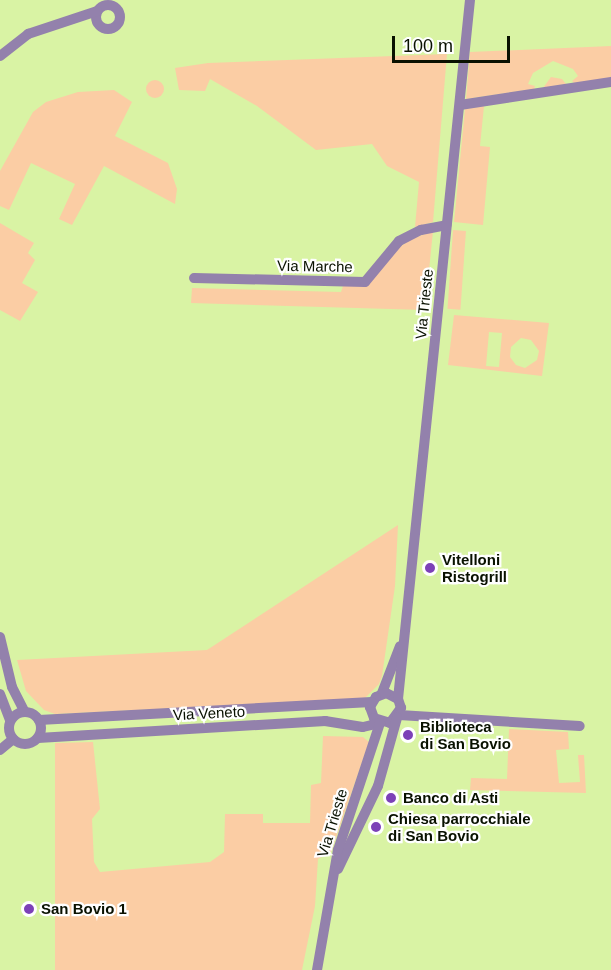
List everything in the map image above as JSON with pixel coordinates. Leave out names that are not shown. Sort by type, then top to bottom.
[{"type":"street","name":"Via Trieste","points":[[410,611],[470,0]]},
{"type":"street","points":[[0,56],[28,34],[76,20],[118,4],[120,19],[114,27],[76,20]]},
{"type":"street","points":[[97,11],[98,23]]},
{"type":"street","points":[[460,105],[611,82]]},
{"type":"street","name":"Via Marche","points":[[194,278],[365,282],[399,241],[421,230],[447,225]]},
{"type":"street","points":[[410,611],[382,693],[372,702],[372,714],[380,723],[398,717],[580,726]]},
{"type":"street","points":[[333,877],[378,786],[398,717],[398,699],[410,611]]},
{"type":"street","points":[[0,637],[12,687],[25,712],[39,720],[38,738],[23,745],[13,740],[8,728],[10,720],[0,693]]},
{"type":"street","points":[[382,693],[398,699]]},
{"type":"street","name":"Via Veneto","points":[[39,720],[372,702]]},
{"type":"street","points":[[10,720],[25,712]]},
{"type":"street","name":"Via Veneto","points":[[38,738],[325,721],[363,727],[380,723]]},
{"type":"street","name":"Via Trieste","points":[[317,970],[338,850],[380,723]]},
{"type":"street","points":[[0,750],[13,740]]},
{"type":"shaded area","points":[[611,46],[611,78],[574,83],[572,81],[578,76],[573,69],[553,61],[533,73],[528,84],[535,86],[534,89],[466,99],[470,52]]},
{"type":"shaded area","points":[[447,54],[433,222],[415,227],[419,182],[387,166],[372,144],[316,150],[257,106],[210,79],[205,91],[179,90],[175,68],[208,63]]},
{"type":"shaded area","points":[[551,77],[562,79],[566,84],[543,88]]},
{"type":"shaded area","points":[[151,80],[159,80],[164,85],[162,96],[151,98],[146,93],[146,85]]},
{"type":"shaded area","points":[[114,90],[132,102],[115,136],[168,163],[177,189],[175,204],[104,166],[72,225],[59,219],[75,184],[31,163],[9,210],[0,206],[0,171],[33,112],[46,102],[78,92]]},
{"type":"shaded area","points":[[484,106],[480,146],[490,147],[483,225],[454,222],[465,109]]},
{"type":"shaded area","points":[[0,223],[34,243],[28,253],[35,260],[22,283],[38,292],[20,321],[0,310]]},
{"type":"shaded area","points":[[453,230],[466,231],[460,310],[447,309]]},
{"type":"shaded area","points":[[433,231],[425,310],[191,303],[192,288],[341,292],[343,286],[367,286],[394,251],[411,239]]},
{"type":"shaded area","points":[[454,315],[549,323],[542,376],[448,365]],"holes":[[[489,332],[502,333],[499,367],[486,366]],[[521,338],[531,340],[539,351],[537,360],[525,368],[516,365],[510,357],[511,347]]]},
{"type":"shaded area","points":[[398,525],[395,586],[382,676],[379,684],[364,699],[55,714],[44,710],[26,691],[17,660],[207,650]]},
{"type":"shaded area","points":[[509,729],[568,732],[569,749],[556,750],[559,783],[580,782],[578,755],[584,755],[586,793],[470,790],[471,778],[507,779]]},
{"type":"shaded area","points":[[323,736],[363,737],[369,742],[331,852],[318,859],[315,906],[302,970],[55,970],[55,743],[93,742],[100,809],[92,819],[94,862],[100,872],[210,862],[224,852],[225,814],[263,814],[263,823],[310,823],[311,785],[321,783]]},
{"type":"place","name":"Vitelloni Ristogrill","points":[[430,568]]},
{"type":"place","name":"Biblioteca di San Bovio","points":[[408,735]]},
{"type":"place","name":"Banco di Asti","points":[[391,798]]},
{"type":"place","name":"Chiesa parrocchiale di San Bovio","points":[[376,827]]},
{"type":"place","name":"San Bovio 1","points":[[29,909]]}]
